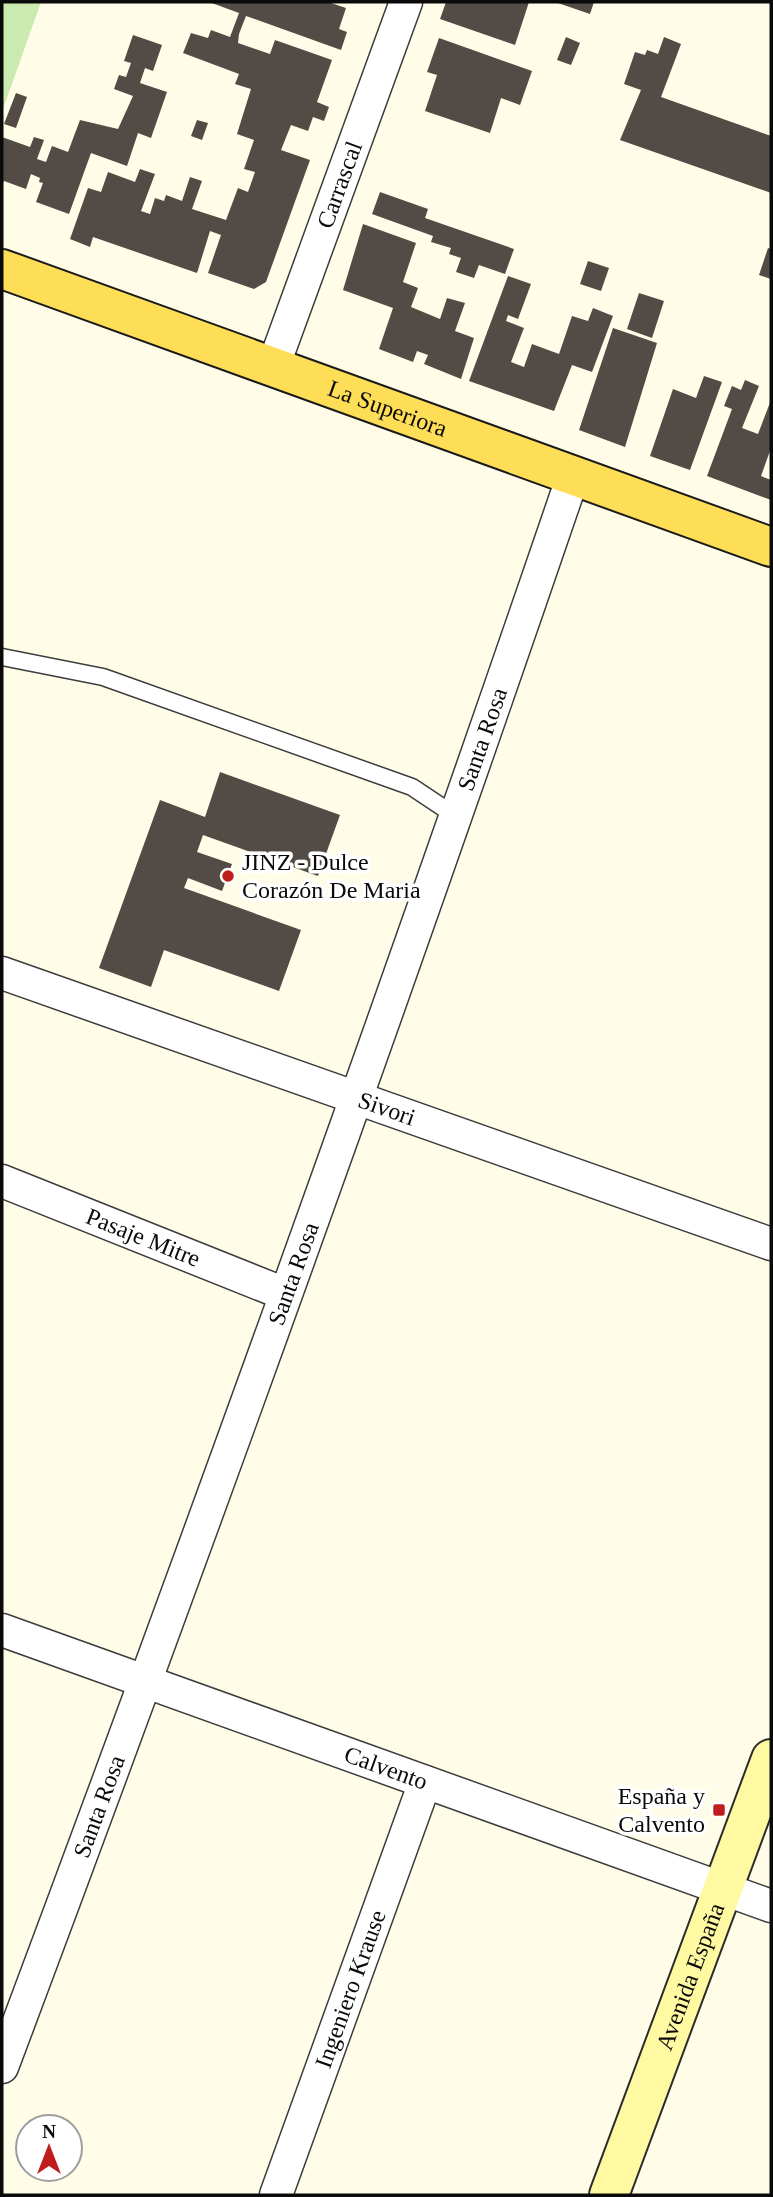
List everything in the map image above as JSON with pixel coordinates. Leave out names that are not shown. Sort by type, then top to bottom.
[{"type":"main road","name":"La Superiora","points":[[2,269],[771,547]]},
{"type":"street","name":"Carrascal","points":[[273,367],[405,2]]},
{"type":"street","name":"Santa Rosa","points":[[2,2067],[146,1683],[457,817],[573,476]]},
{"type":"street","name":"Sivori","points":[[2,973],[771,1244]]},
{"type":"street","name":"Pasaje Mitre","points":[[2,1181],[285,1294]]},
{"type":"street","name":"Calvento","points":[[2,1630],[771,1906]]},
{"type":"street","name":"Avenida España","points":[[609,2195],[771,1759]]},
{"type":"street","name":"Ingeniero Krause","points":[[276,2195],[425,1782]]},
{"type":"lane","points":[[2,657],[103,677],[412,787],[457,817]]},
{"type":"green space","points":[[2,2],[41,2],[2,112]]},
{"type":"building","points":[[209,2],[328,2],[346,8],[339,29],[347,32],[341,50],[246,16],[239,34],[238,43],[270,54],[275,40],[332,60],[317,102],[329,107],[324,121],[313,117],[308,131],[291,125],[281,150],[310,160],[266,282],[254,289],[208,273],[221,235],[210,231],[197,273],[93,237],[90,247],[70,239],[88,188],[101,192],[108,172],[135,182],[140,169],[155,174],[141,211],[150,214],[155,198],[164,201],[166,195],[182,201],[190,177],[202,181],[192,209],[226,220],[238,188],[248,192],[255,172],[244,169],[254,140],[237,134],[251,89],[235,84],[239,74],[183,53],[191,33],[208,38],[211,30],[230,37],[239,13]]},
{"type":"building","points":[[446,2],[529,2],[515,45],[440,19]]},
{"type":"building","points":[[555,2],[594,2],[590,14]]},
{"type":"building","points":[[133,35],[162,45],[153,71],[145,68],[140,83],[167,92],[151,138],[138,133],[127,166],[91,153],[69,214],[36,202],[43,183],[39,182],[40,178],[31,174],[26,189],[4,181],[2,185],[2,137],[30,147],[34,137],[44,140],[37,159],[46,162],[52,146],[68,152],[80,120],[118,129],[133,96],[114,89],[119,75],[126,77],[131,63],[124,61]]},
{"type":"building","points":[[566,37],[580,43],[571,65],[557,60]]},
{"type":"building","points":[[664,37],[681,44],[661,97],[771,136],[771,193],[620,140],[641,90],[624,84],[635,52],[645,55],[647,50],[658,54]]},
{"type":"building","points":[[439,38],[532,71],[520,105],[501,98],[490,133],[425,111],[437,75],[427,72]]},
{"type":"building","points":[[16,93],[27,97],[16,128],[4,124]]},
{"type":"building","points":[[197,120],[208,123],[202,140],[191,136]]},
{"type":"building","points":[[380,192],[428,209],[425,218],[514,249],[505,274],[479,265],[474,278],[456,272],[461,258],[449,254],[451,248],[431,242],[433,236],[372,214]]},
{"type":"building","points":[[363,224],[416,243],[403,282],[418,288],[411,307],[440,319],[447,298],[465,303],[455,331],[474,338],[461,379],[424,364],[428,355],[417,351],[413,362],[379,349],[393,308],[343,290]]},
{"type":"building","points":[[768,248],[771,249],[771,279],[759,275]]},
{"type":"building","points":[[588,261],[609,268],[601,291],[580,284]]},
{"type":"building","points":[[508,276],[531,284],[518,319],[508,315],[506,321],[524,328],[511,362],[524,367],[532,344],[559,354],[572,316],[588,321],[593,308],[613,316],[592,372],[572,365],[554,411],[469,381]]},
{"type":"building","points":[[639,293],[664,301],[652,338],[627,329]]},
{"type":"building","points":[[613,328],[657,343],[625,447],[579,430]]},
{"type":"building","points":[[704,376],[722,382],[690,470],[650,456],[673,389],[696,398]]},
{"type":"building","points":[[745,380],[759,386],[742,428],[758,434],[771,400],[771,448],[761,476],[771,480],[771,500],[707,476],[732,409],[724,406],[732,386],[741,390]]},
{"type":"building","points":[[220,772],[340,815],[318,876],[203,835],[197,852],[232,864],[222,891],[188,878],[184,888],[301,930],[279,991],[164,950],[151,987],[99,968],[160,800],[205,817]]},
{"type":"place","name":"JINZ - Dulce Corazón De Maria","points":[[228,876]]},
{"type":"place","name":"España y Calvento","points":[[719,1810]]}]
